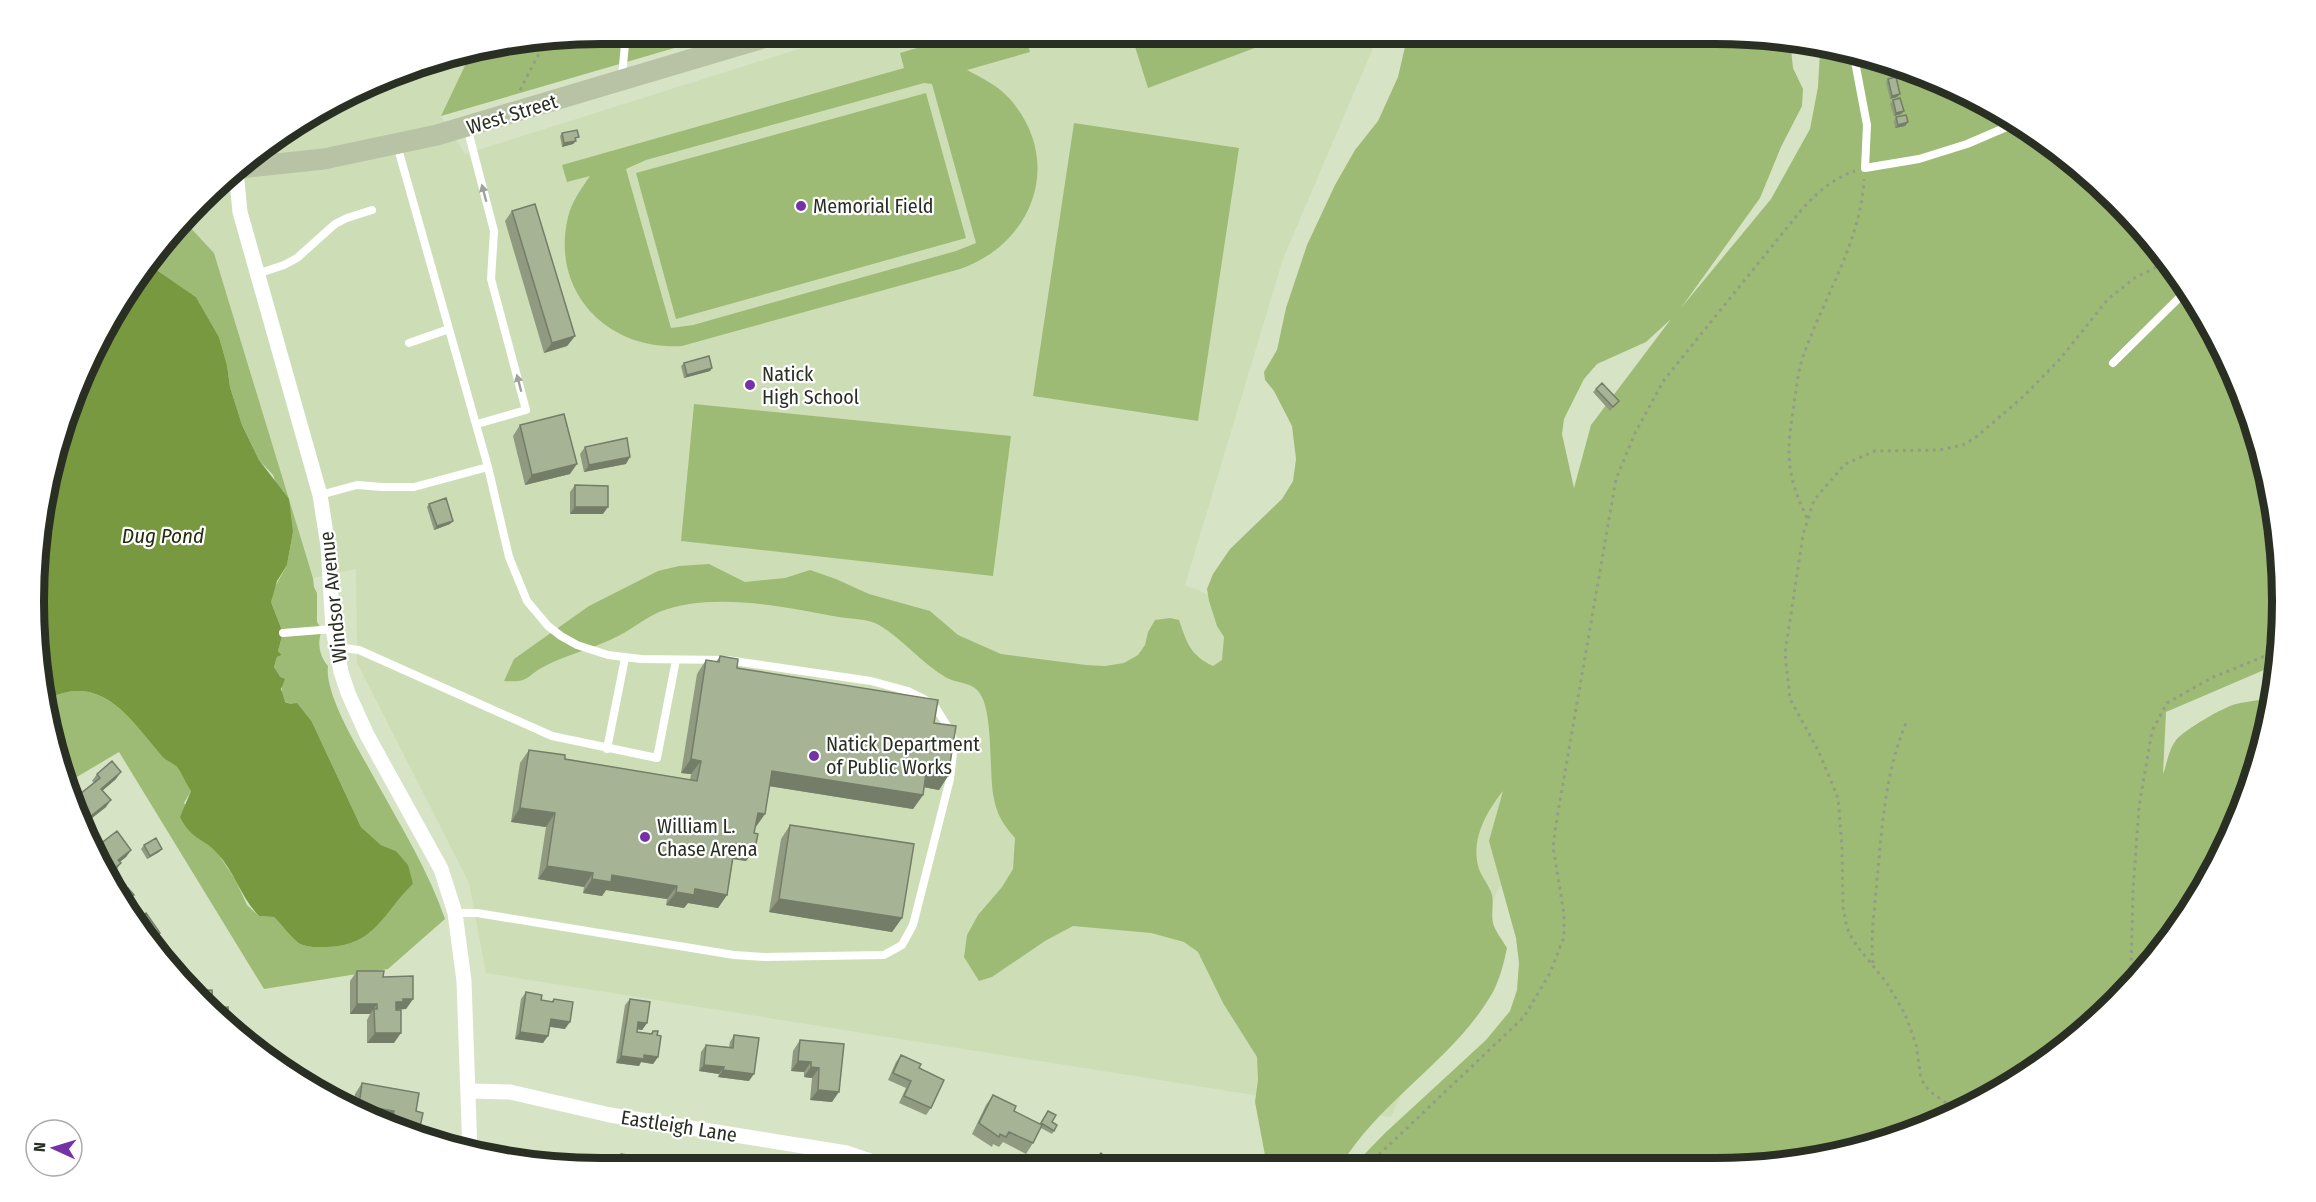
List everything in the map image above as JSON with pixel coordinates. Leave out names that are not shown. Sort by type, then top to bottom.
[{"type":"street","name":"West Street","points":[[250,168],[397,145],[467,128],[744,44]]},
{"type":"street","name":"Windsor Avenue","points":[[238,178],[240,212],[320,495],[328,546],[335,647],[348,693],[357,714],[441,869],[455,913],[464,981],[470,1143]]},
{"type":"street","name":"Eastleigh Lane","points":[[469,1091],[510,1092],[650,1122],[847,1153],[862,1158]]},
{"type":"lane","points":[[621,81],[625,44]]},
{"type":"lane","points":[[1855,61],[1868,125],[1865,168],[1919,159],[1967,144],[2008,126]]},
{"type":"lane","points":[[467,128],[494,231],[491,279],[526,410],[477,424]]},
{"type":"lane","points":[[397,145],[477,424],[514,573],[536,614],[555,631],[577,645],[625,658],[727,660],[871,681],[908,691],[936,708],[951,732],[954,744],[951,771],[913,926],[902,945],[884,955],[749,957],[477,913],[455,913]]},
{"type":"lane","points":[[257,274],[284,266],[297,258],[335,224],[372,210]]},
{"type":"lane","points":[[2113,363],[2182,295]]},
{"type":"lane","points":[[409,343],[449,329]]},
{"type":"lane","points":[[320,495],[357,485],[414,487],[488,466]]},
{"type":"lane","points":[[283,633],[333,629]]},
{"type":"lane","points":[[335,647],[359,650],[552,736],[657,758],[676,660]]},
{"type":"lane","points":[[607,749],[625,658]]},
{"type":"path","points":[[507,116],[543,47]]},
{"type":"path","points":[[1375,1158],[1524,1017],[1558,956],[1564,937],[1553,847],[1557,819],[1616,479],[1623,457],[1649,404],[1664,380],[1809,201],[1847,174],[1865,168],[1862,195],[1849,245],[1828,301],[1803,357],[1798,376],[1787,450],[1790,476],[1807,518]]},
{"type":"path","points":[[1950,1106],[1925,1086],[1921,1078],[1916,1044],[1905,1014],[1896,997],[1849,933],[1843,907],[1838,798],[1818,750],[1790,699],[1785,653],[1792,597],[1807,518],[1814,500],[1823,487],[1840,468],[1855,458],[1875,451],[1939,450],[1963,445],[1976,437],[2017,402],[2060,359],[2108,299],[2136,276],[2160,265]]},
{"type":"path","points":[[2131,972],[2139,807],[2152,731],[2167,703],[2211,678],[2270,654]]},
{"type":"path","points":[[1874,966],[1872,938],[1881,832],[1889,778],[1906,723]]},
{"type":"shaded area","points":[[688,44],[441,116],[468,60],[528,48],[565,45]]},
{"type":"shaded area","points":[[814,44],[1375,44],[1283,259],[1185,585],[1569,740],[1391,1117],[486,973],[469,883],[357,663],[356,569],[313,578],[214,253],[189,226],[233,182],[291,137],[322,118],[388,86],[468,60],[441,116],[465,154]]},
{"type":"shaded area","points":[[930,44],[1028,44],[1030,52],[967,70],[984,79],[1009,98],[1026,122],[1035,147],[1037,172],[1033,197],[1023,220],[1007,240],[986,257],[960,269],[682,346],[655,345],[630,338],[609,327],[590,312],[577,292],[568,270],[565,244],[570,211],[577,195],[590,176],[567,182],[562,165],[904,68],[900,53]],"holes":[[[924,83],[932,84],[976,243],[956,251],[693,325],[671,328],[626,169],[646,160]]]},
{"type":"shaded area","points":[[1134,44],[1265,44],[1148,88]]},
{"type":"shaded area","points":[[1406,44],[1715,44],[1791,49],[1793,68],[1803,89],[1802,106],[1781,147],[1760,198],[1681,308],[1771,199],[1810,129],[1818,87],[1820,53],[1824,54],[1859,62],[1928,86],[1962,101],[2025,137],[2083,182],[2109,207],[2134,233],[2179,291],[2215,354],[2243,422],[2254,457],[2268,528],[2272,601],[2271,637],[2268,668],[2166,712],[2163,774],[2173,744],[2186,731],[2213,714],[2240,703],[2264,699],[2262,710],[2254,745],[2230,814],[2215,848],[2179,911],[2134,969],[2109,995],[2083,1020],[2025,1065],[1962,1101],[1894,1129],[1859,1140],[1788,1154],[1715,1158],[1361,1158],[1486,1040],[1510,1011],[1517,990],[1519,963],[1516,938],[1489,841],[1503,791],[1481,827],[1477,848],[1479,869],[1492,895],[1493,923],[1507,948],[1493,992],[1459,1038],[1377,1119],[1346,1158],[1266,1158],[1255,1102],[1258,1080],[1257,1057],[1223,1003],[1198,952],[1184,942],[1151,933],[1073,926],[1045,941],[992,977],[979,981],[964,957],[967,935],[978,915],[1002,887],[1013,869],[1015,838],[1002,820],[994,799],[986,709],[976,689],[951,680],[938,672],[879,625],[865,620],[772,605],[725,602],[680,606],[659,612],[604,643],[552,662],[524,680],[504,681],[514,659],[589,606],[658,571],[679,566],[709,564],[745,582],[785,578],[810,570],[869,594],[930,611],[958,635],[1001,654],[1086,665],[1105,666],[1124,663],[1138,655],[1145,645],[1148,632],[1155,620],[1170,618],[1179,620],[1187,642],[1194,653],[1213,666],[1222,660],[1224,637],[1217,626],[1209,601],[1207,589],[1213,574],[1230,549],[1282,499],[1293,481],[1296,459],[1292,426],[1274,391],[1265,380],[1264,372],[1277,350],[1286,308],[1307,245],[1335,185],[1355,150],[1378,121],[1398,77]],"holes":[[[1671,319],[1591,425],[1574,488],[1562,434],[1564,419],[1584,379],[1597,364],[1646,342]]]},
{"type":"shaded area","name":"Memorial Field","points":[[926,93],[966,238],[676,319],[636,173]]},
{"type":"shaded area","points":[[1074,123],[1239,148],[1198,421],[1033,396]]},
{"type":"shaded area","points":[[189,226],[214,253],[313,578],[317,593],[317,622],[322,630],[320,649],[328,666],[328,679],[332,693],[354,742],[423,867],[445,919],[388,969],[264,989],[119,752],[73,779],[62,745],[52,697],[78,691],[105,698],[117,706],[160,753],[181,772],[191,791],[184,803],[235,879],[247,905],[259,916],[274,917],[300,944],[310,947],[327,947],[356,941],[377,926],[413,884],[396,851],[381,845],[361,827],[312,722],[291,704],[284,701],[282,684],[274,667],[277,657],[282,655],[278,651],[283,633],[271,602],[272,592],[287,565],[293,532],[273,475],[259,460],[242,425],[230,387],[219,337],[196,297],[154,268]]},
{"type":"shaded area","points":[[694,404],[1011,436],[993,576],[681,541]]},
{"type":"water","name":"Dug Pond","points":[[154,268],[196,297],[219,337],[230,387],[242,425],[259,460],[289,499],[293,532],[287,565],[277,581],[271,602],[283,633],[278,651],[282,655],[277,657],[274,667],[280,677],[285,679],[281,689],[285,702],[297,703],[312,722],[361,827],[381,845],[396,851],[408,865],[413,884],[377,926],[356,941],[327,947],[310,947],[300,944],[274,917],[259,916],[247,901],[223,860],[184,825],[180,817],[191,791],[179,769],[165,759],[117,706],[105,698],[78,691],[52,697],[45,637],[45,565],[54,492],[73,422],[101,354],[137,291]]},
{"type":"building","points":[[1896,77],[1900,94],[1892,96],[1888,79]]},
{"type":"building","points":[[1900,98],[1904,111],[1896,113],[1893,100]]},
{"type":"building","points":[[1906,115],[1908,122],[1898,125],[1896,117]]},
{"type":"building","points":[[577,130],[579,137],[575,138],[576,141],[564,143],[562,133]]},
{"type":"building","points":[[535,204],[575,336],[552,343],[512,211]]},
{"type":"building","points":[[709,356],[712,368],[687,375],[684,363]]},
{"type":"building","points":[[1602,383],[1619,401],[1613,407],[1596,389]]},
{"type":"building","points":[[564,414],[577,464],[532,475],[520,425]]},
{"type":"building","points":[[627,438],[630,457],[589,465],[585,447]]},
{"type":"building","points":[[575,485],[608,486],[608,507],[575,507]]},
{"type":"building","points":[[446,498],[453,521],[437,526],[429,504]]},
{"type":"building","points":[[720,656],[738,659],[737,668],[938,700],[934,723],[956,726],[948,776],[926,773],[923,795],[772,771],[765,814],[758,813],[754,833],[758,834],[755,848],[735,844],[727,895],[695,889],[694,895],[676,892],[677,886],[612,875],[611,882],[592,879],[593,873],[547,866],[555,813],[520,808],[529,750],[565,755],[565,759],[697,781],[701,761],[691,759],[706,660],[719,662]]},
{"type":"building","points":[[112,761],[121,772],[101,789],[111,800],[88,818],[79,795],[100,778],[97,774]]},
{"type":"building","points":[[790,825],[914,844],[902,918],[779,899]]},
{"type":"building","points":[[117,831],[131,850],[118,860],[121,863],[114,872],[99,845]]},
{"type":"building","points":[[156,838],[162,849],[150,856],[144,845]]},
{"type":"building","points":[[128,888],[134,895],[130,899],[124,891]]},
{"type":"building","points":[[146,913],[160,933],[156,936],[141,916]]},
{"type":"building","points":[[357,971],[384,971],[383,977],[413,976],[413,999],[396,1002],[396,1010],[401,1010],[401,1033],[375,1033],[374,1009],[377,1009],[377,1004],[357,1004]]},
{"type":"building","points":[[203,990],[212,990],[213,1000],[207,995]]},
{"type":"building","points":[[526,992],[542,995],[541,1000],[553,1002],[554,999],[573,1002],[570,1022],[551,1019],[548,1036],[520,1032]]},
{"type":"building","points":[[630,999],[650,1002],[647,1023],[638,1022],[637,1032],[652,1034],[653,1031],[658,1031],[657,1035],[661,1036],[658,1057],[644,1055],[644,1059],[621,1056]]},
{"type":"building","points":[[228,1007],[229,1016],[220,1008]]},
{"type":"building","points":[[734,1035],[759,1038],[754,1074],[704,1065],[706,1045],[733,1048]]},
{"type":"building","points":[[800,1040],[844,1044],[839,1092],[818,1090],[819,1068],[811,1067],[811,1062],[798,1061]]},
{"type":"building","points":[[901,1055],[921,1064],[919,1068],[944,1080],[931,1108],[904,1096],[911,1081],[893,1073]]},
{"type":"building","points":[[362,1083],[419,1093],[416,1111],[423,1113],[420,1127],[393,1118],[394,1111],[359,1103]]},
{"type":"building","points":[[993,1095],[1016,1106],[1014,1111],[1042,1125],[1033,1143],[1009,1132],[1006,1137],[1000,1134],[999,1137],[979,1123]]},
{"type":"building","points":[[1048,1111],[1056,1115],[1052,1122],[1057,1125],[1054,1131],[1041,1123]]},
{"type":"building","points":[[1101,1153],[1106,1158],[1096,1158]]},
{"type":"building","points":[[621,1154],[642,1157],[642,1158],[620,1158]]},
{"type":"place","name":"Memorial Field","points":[[801,206]]},
{"type":"place","name":"Natick High School","points":[[750,385]]},
{"type":"place","name":"Natick Department of Public Works","points":[[814,756]]},
{"type":"place","name":"William L. Chase Arena","points":[[645,837]]}]
